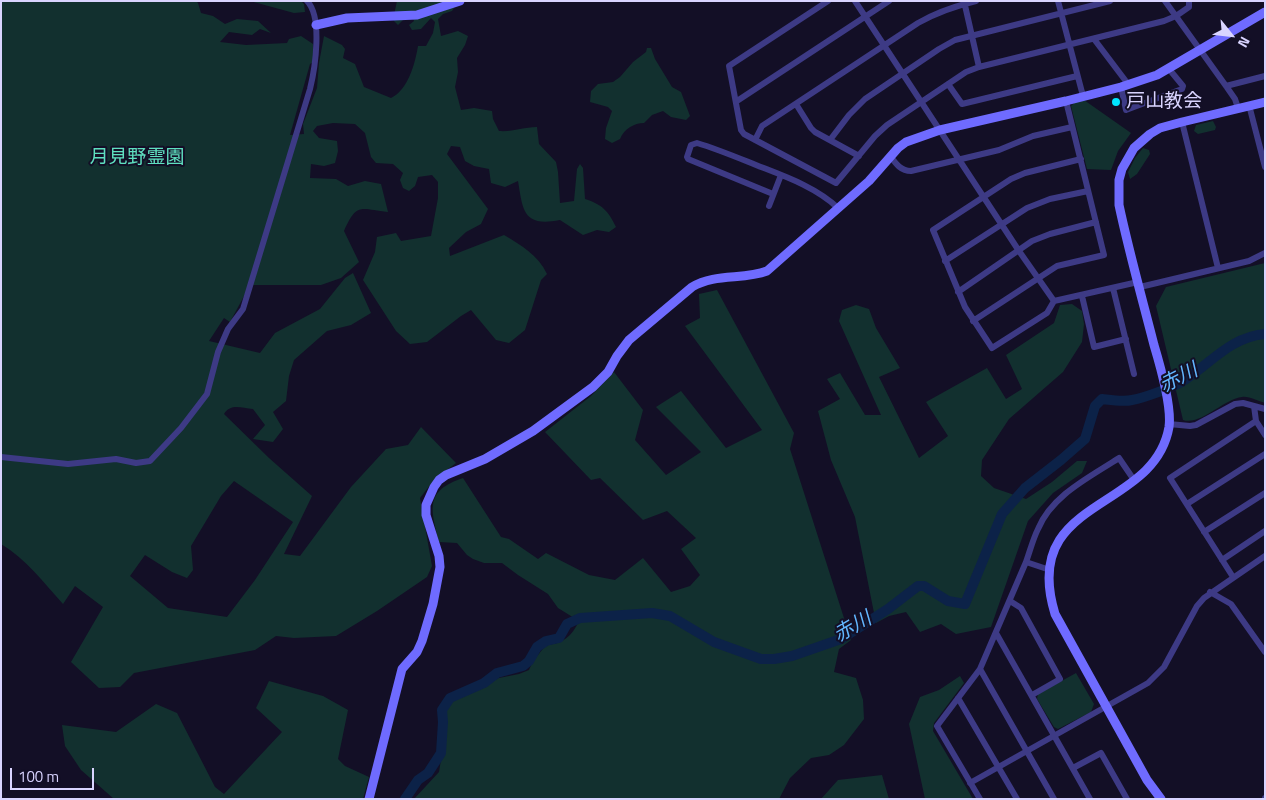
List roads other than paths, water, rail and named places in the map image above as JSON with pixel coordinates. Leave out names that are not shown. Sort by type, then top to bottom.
[{"type":"street","points":[[1,458],[68,464],[116,459],[136,463],[150,461],[175,435],[207,394],[218,352],[228,329],[243,309],[310,89],[315,68],[316,25],[311,5],[307,1]]},
{"type":"street","points":[[316,25],[347,18],[417,15],[460,1]]},
{"type":"street","points":[[828,1],[730,66],[741,130],[744,134],[836,183],[887,125],[966,72],[1069,44],[1164,22],[1189,7],[1189,1]]},
{"type":"street","points":[[855,1],[1001,224],[1054,301]]},
{"type":"street","points":[[737,101],[888,1]]},
{"type":"street","points":[[755,140],[762,126],[935,13],[976,1]]},
{"type":"street","points":[[1058,1],[1083,96]]},
{"type":"street","points":[[830,140],[849,115],[865,99],[955,40],[1110,1]]},
{"type":"street","points":[[1165,1],[1235,98],[1238,108]]},
{"type":"street","points":[[964,3],[979,67]]},
{"type":"street","points":[[369,799],[402,669],[417,652],[433,604],[440,567],[439,556],[426,515],[430,495],[439,480],[446,475],[485,459],[533,431],[588,391],[601,380],[629,340],[692,287],[715,278],[757,275],[767,271],[869,181],[906,142],[940,130],[1066,101],[1125,86],[1157,75],[1265,12]]},
{"type":"street","points":[[1094,39],[1125,86],[1126,110],[1182,89],[1183,86],[1169,69]]},
{"type":"street","points":[[948,84],[962,104],[1077,76]]},
{"type":"street","points":[[1226,86],[1265,76]]},
{"type":"street","points":[[973,321],[1057,266],[1104,255],[1066,101]]},
{"type":"street","points":[[1161,799],[1147,780],[1055,614],[1049,591],[1050,570],[1059,540],[1067,529],[1079,518],[1134,480],[1153,463],[1161,451],[1169,424],[1163,381],[1120,205],[1119,180],[1127,158],[1141,140],[1160,128],[1265,102]]},
{"type":"street","points":[[796,104],[811,128],[859,156]]},
{"type":"street","points":[[1249,105],[1265,168]]},
{"type":"street","points":[[1182,122],[1218,268]]},
{"type":"street","points":[[890,157],[905,171],[911,172],[999,150],[1033,136],[1072,127]]},
{"type":"street","points":[[773,194],[688,159],[686,157],[691,145],[697,143],[781,175],[819,194],[838,208]]},
{"type":"street","points":[[1081,159],[1025,173],[1011,179],[933,230],[958,292],[973,321],[992,348],[1047,313],[1054,301],[1249,261],[1265,253]]},
{"type":"street","points":[[769,206],[781,175]]},
{"type":"street","points":[[945,261],[1001,224],[1039,202],[1088,191]]},
{"type":"street","points":[[958,292],[1040,238],[1096,222]]},
{"type":"street","points":[[1113,288],[1134,374]]},
{"type":"street","points":[[1082,296],[1094,347],[1126,339]]},
{"type":"street","points":[[1169,424],[1196,425],[1235,404],[1243,403],[1265,409]]},
{"type":"street","points":[[1254,406],[1256,421],[1265,435]]},
{"type":"street","points":[[1233,577],[1170,478],[1256,421]]},
{"type":"street","points":[[1187,504],[1265,454]]},
{"type":"street","points":[[980,799],[937,726],[980,669],[1026,562],[1038,527],[1050,510],[1064,495],[1119,458],[1134,480]]},
{"type":"street","points":[[1204,532],[1265,493]]},
{"type":"street","points":[[1222,560],[1265,531]]},
{"type":"street","points":[[970,783],[1106,708],[1156,677],[1164,667],[1197,606],[1210,592],[1265,556]]},
{"type":"street","points":[[1026,562],[1050,570]]},
{"type":"street","points":[[1210,592],[1231,604],[1265,652]]},
{"type":"street","points":[[1010,601],[1020,608],[1060,679],[1032,695]]},
{"type":"street","points":[[996,633],[1090,799]]},
{"type":"street","points":[[980,669],[1054,799]]},
{"type":"street","points":[[958,698],[1017,799]]},
{"type":"street","points":[[1073,768],[1101,753],[1127,799]]},
{"type":"waterway","name":"赤川","points":[[405,799],[418,780],[428,773],[441,753],[442,710],[450,698],[484,683],[497,673],[523,666],[529,661],[537,647],[546,641],[559,638],[567,624],[580,618],[652,613],[670,616],[714,642],[761,659],[774,659],[792,656],[841,639],[888,609],[918,586],[924,586],[948,601],[965,604],[1002,514],[1025,488],[1085,439],[1095,406],[1102,399],[1132,400],[1168,388],[1182,382],[1232,345],[1253,336],[1265,334]]},
{"type":"place","name":"戸山教会","points":[[1116,102]]},
{"type":"park label","name":"月見野霊園","points":[[137,158]]}]
